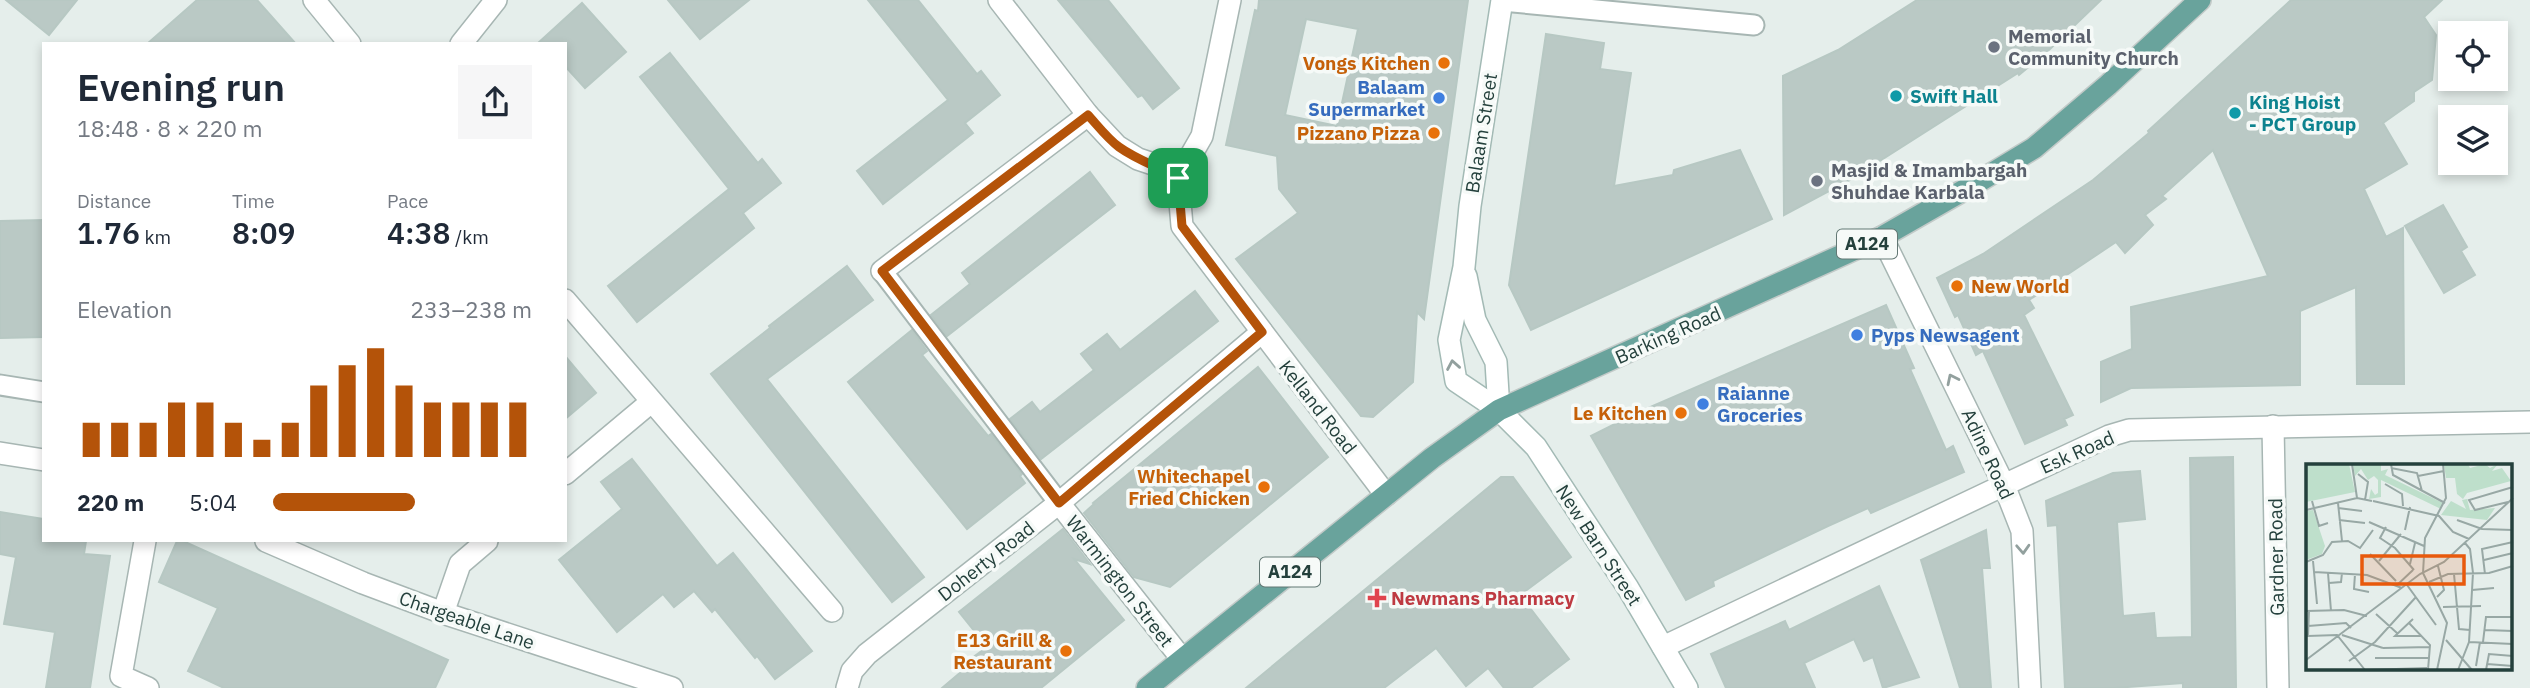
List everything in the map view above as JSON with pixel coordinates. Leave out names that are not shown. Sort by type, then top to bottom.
[{"type":"main road","name":"Barking Road","points":[[1147,688],[1445,448],[1499,410],[1881,237],[2034,148],[2108,85],[2200,0]]},
{"type":"street","points":[[314,0],[348,42]]},
{"type":"street","points":[[463,42],[496,0]]},
{"type":"street","points":[[999,0],[1088,115],[1117,145],[1138,159],[1156,165],[1178,178],[1202,136],[1230,0]]},
{"type":"street","name":"Balaam Street","points":[[1499,410],[1456,381],[1448,340],[1464,267],[1470,206],[1502,1]]},
{"type":"street","points":[[882,271],[1088,115]]},
{"type":"street","name":"Kelland Road","points":[[1178,178],[1182,226],[1387,495]]},
{"type":"street","name":"Adine Road","points":[[1881,237],[2004,485],[2022,531],[2030,688]]},
{"type":"street","name":"Balaam Street","points":[[1464,267],[1475,320],[1496,362],[1499,410]]},
{"type":"street","points":[[567,302],[832,611]]},
{"type":"street","name":"Doherty Road","points":[[847,688],[852,671],[867,654],[1268,340]]},
{"type":"street","points":[[567,472],[651,402]]},
{"type":"street","name":"New Barn Street","points":[[1499,410],[1536,447],[1628,588],[1687,688]]},
{"type":"street","name":"Esk Road","points":[[1663,647],[2109,436],[2129,430],[2530,422]]},
{"type":"street","name":"Gardner Road","points":[[2273,426],[2278,688]]},
{"type":"street","points":[[0,453],[42,460]]},
{"type":"street","name":"Warmington Street","points":[[1059,503],[1182,659]]},
{"type":"street","points":[[145,542],[121,677],[148,688]]},
{"type":"street","name":"Chargeable Lane","points":[[269,542],[363,583],[443,613],[671,688]]},
{"type":"street","points":[[443,613],[460,564],[486,542]]},
{"type":"lane","points":[[1502,1],[1754,25]]},
{"type":"lane","points":[[882,271],[1059,503]]},
{"type":"lane","points":[[0,385],[42,392]]},
{"type":"building","points":[[6,0],[77,0],[49,35]]},
{"type":"building","points":[[197,0],[257,0],[294,42],[149,42]]},
{"type":"building","points":[[668,0],[749,0],[700,39]]},
{"type":"building","points":[[868,0],[918,0],[977,74],[981,71],[1000,95],[965,123],[973,133],[883,204],[857,171],[948,100]]},
{"type":"building","points":[[1058,0],[1108,0],[1179,88],[1153,109],[1142,95],[1138,97]]},
{"type":"building","points":[[1259,0],[1468,0],[1424,319],[1417,312],[1413,382],[1373,417],[1361,416],[1236,259],[1298,213],[1279,189],[1277,156],[1226,145],[1255,10],[1258,11]],"holes":[[[1306,19],[1358,29],[1337,126],[1285,115]]]},
{"type":"building","points":[[1917,0],[2101,0],[2019,75],[2018,73],[1850,180],[1784,215],[1783,76],[1838,50]]},
{"type":"building","points":[[2291,0],[2442,0],[2424,17],[2436,35],[2432,80],[2414,92],[2414,101],[2383,123],[2407,164],[2364,189],[2386,237],[2403,228],[2404,384],[2357,384],[2356,287],[2300,311],[2300,385],[2131,388],[2101,402],[2101,362],[2132,349],[2131,307],[2268,276],[2213,150],[2162,196],[2166,199],[2145,215],[2153,225],[2125,253],[2116,242],[2029,300],[2034,308],[2024,315],[2073,415],[2064,419],[2067,425],[2025,444],[1983,351],[1976,355],[1937,278],[1983,254],[2093,180],[2149,133],[2148,131]]},
{"type":"building","points":[[582,3],[626,52],[585,88],[567,68],[567,42],[539,42]]},
{"type":"building","points":[[1546,34],[1604,43],[1600,69],[1631,73],[1614,186],[1673,175],[1674,170],[1740,150],[1772,219],[1531,330],[1509,285]]},
{"type":"building","points":[[670,53],[758,163],[762,159],[781,183],[743,213],[754,228],[637,322],[608,286],[729,189],[640,77]]},
{"type":"building","points":[[1090,172],[1115,205],[947,336],[931,315],[970,284],[962,273]]},
{"type":"building","points":[[2443,205],[2467,247],[2461,251],[2475,275],[2444,293],[2405,226]]},
{"type":"building","points":[[42,220],[42,337],[0,338],[0,221]]},
{"type":"building","points":[[847,266],[873,300],[767,379],[924,577],[892,602],[711,374]]},
{"type":"building","points":[[1195,291],[1218,321],[1041,459],[1010,419],[1032,402],[1040,412],[1094,370],[1081,354],[1107,334],[1120,350]]},
{"type":"building","points":[[1886,305],[1914,368],[1910,369],[1946,450],[1953,446],[1964,472],[1871,513],[1868,508],[1828,526],[1713,581],[1714,586],[1686,600],[1591,436],[1639,412]]},
{"type":"building","points":[[912,330],[927,351],[922,355],[988,436],[991,434],[1022,474],[1020,476],[1025,483],[967,529],[848,382]]},
{"type":"building","points":[[567,358],[596,393],[567,417]]},
{"type":"building","points":[[1258,367],[1328,457],[1170,587],[1134,577],[1084,513]]},
{"type":"building","points":[[2233,457],[2236,688],[2183,688],[2183,683],[2065,688],[2057,525],[2048,526],[2046,501],[2113,473],[2140,471],[2145,519],[2117,522],[2123,616],[2154,613],[2156,638],[2192,637],[2190,458]]},
{"type":"building","points":[[632,459],[717,566],[733,553],[812,651],[775,679],[715,609],[712,612],[694,591],[674,607],[663,594],[617,632],[559,560],[622,509],[601,482]]},
{"type":"building","points":[[1501,477],[1513,477],[1571,557],[1520,595],[1569,659],[1531,688],[1504,688],[1488,668],[1466,686],[1436,648],[1384,688],[1246,688]]},
{"type":"building","points":[[0,512],[42,519],[42,542],[86,542],[84,554],[110,556],[90,688],[46,688],[55,632],[4,624],[16,557],[0,554]]},
{"type":"building","points":[[1063,529],[1090,564],[1074,559],[1124,620],[1041,688],[942,688],[987,647],[959,612]]},
{"type":"building","points":[[1986,530],[1990,568],[1982,568],[1991,688],[1960,688],[1921,560]]},
{"type":"building","points":[[177,542],[185,542],[448,660],[435,688],[224,688],[188,671],[218,608],[159,582]]},
{"type":"building","points":[[1879,586],[1919,677],[1883,688],[1873,657],[1864,661],[1854,639],[1804,663],[1815,688],[1726,688],[1711,654],[1785,621],[1789,630]]},
{"type":"place","name":"Memorial Community Church","points":[[1994,47]]},
{"type":"place","name":"Vongs Kitchen","points":[[1444,63]]},
{"type":"place","name":"Swift Hall","points":[[1896,96]]},
{"type":"place","name":"Balaam Supermarket","points":[[1439,98]]},
{"type":"place","name":"King Hoist - PCT Group","points":[[2235,113]]},
{"type":"place","name":"Pizzano Pizza","points":[[1434,133]]},
{"type":"place","name":"Masjid & Imambargah Shuhdae Karbala","points":[[1817,181]]},
{"type":"place","name":"New World","points":[[1957,286]]},
{"type":"place","name":"Pyps Newsagent","points":[[1857,335]]},
{"type":"place","name":"Raianne Groceries","points":[[1703,404]]},
{"type":"place","name":"Le Kitchen","points":[[1681,413]]},
{"type":"place","name":"Whitechapel Fried Chicken","points":[[1264,487]]},
{"type":"place","name":"Newmans Pharmacy","points":[[1377,598]]},
{"type":"place","name":"E13 Grill & Restaurant","points":[[1066,651]]},
{"type":"route","points":[[1088,115],[1117,145],[1138,159],[1156,165],[1178,178],[1182,226],[1262,332],[1059,503],[882,271],[1088,115]]}]
